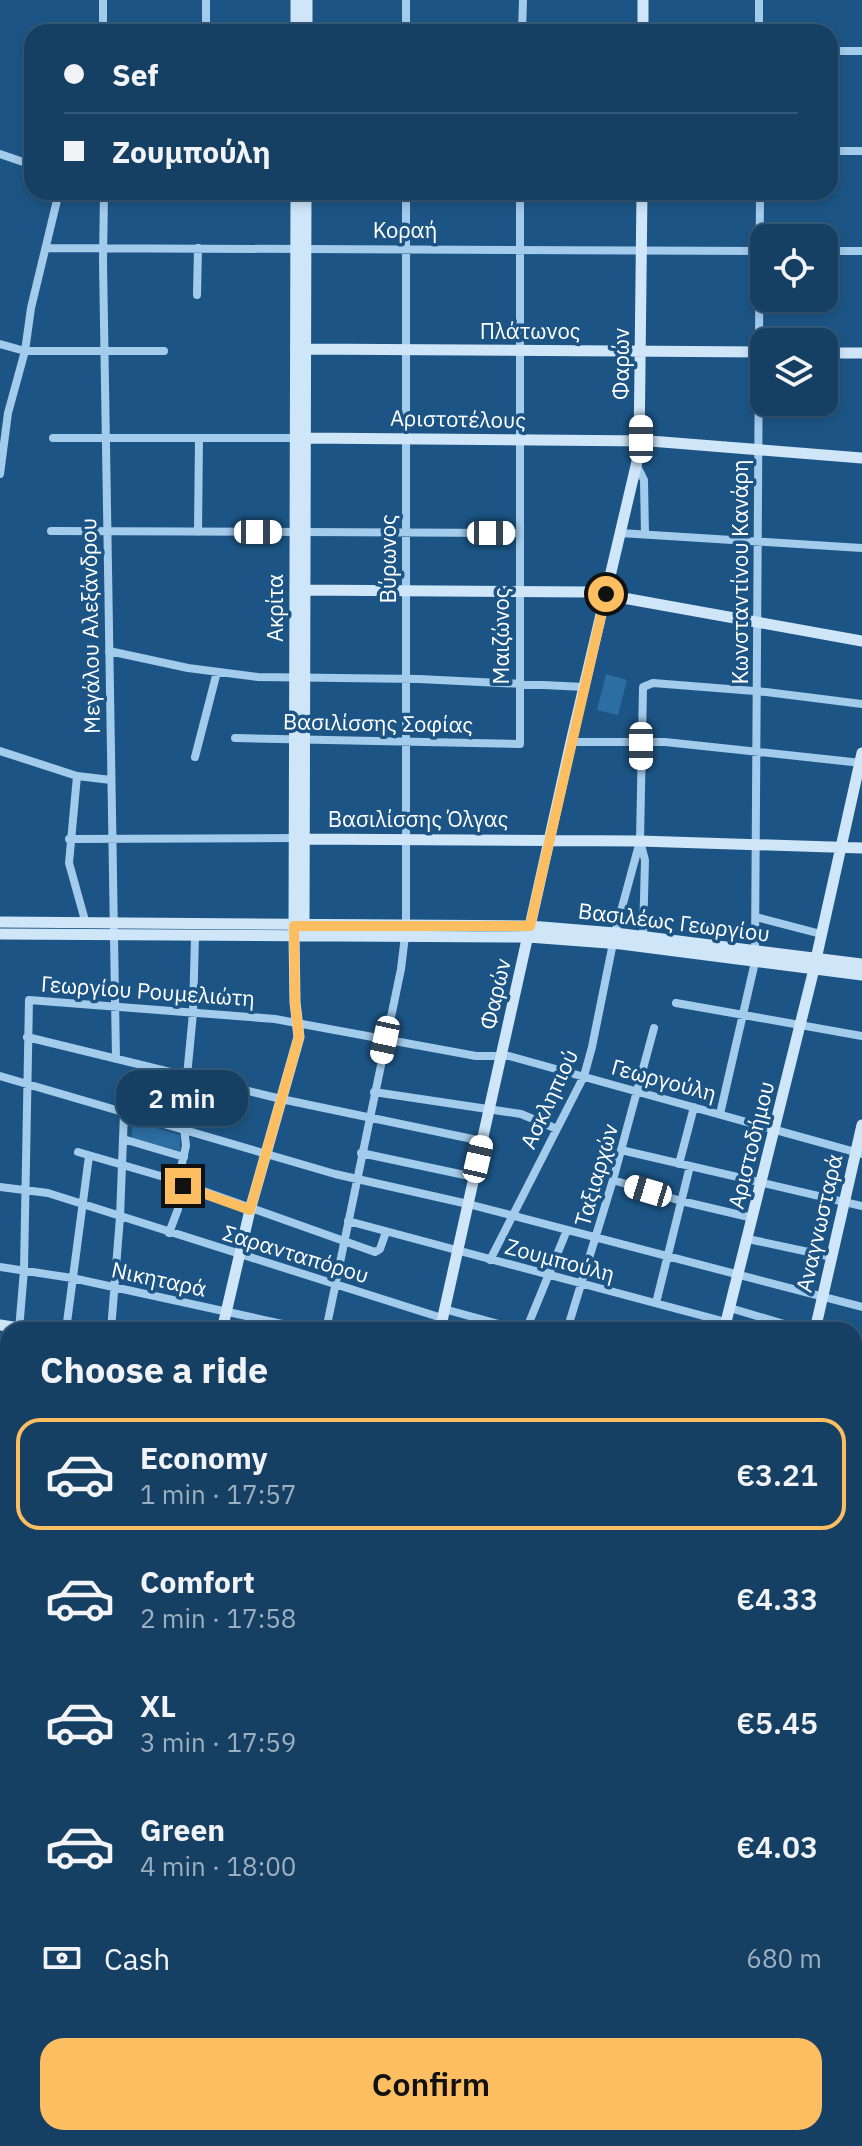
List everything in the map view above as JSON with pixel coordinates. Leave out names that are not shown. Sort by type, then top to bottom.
[{"type":"street","points":[[103,0],[103,24]]},
{"type":"street","points":[[206,0],[206,24]]},
{"type":"street","points":[[296,0],[296,24]]},
{"type":"street","points":[[307,0],[307,24]]},
{"type":"street","points":[[406,0],[406,24]]},
{"type":"street","points":[[522,24],[523,0]]},
{"type":"street","points":[[643,0],[643,24]]},
{"type":"street","points":[[759,0],[759,24]]},
{"type":"street","points":[[838,51],[862,51]]},
{"type":"street","points":[[838,151],[862,151]]},
{"type":"street","points":[[0,154],[24,162]]},
{"type":"street","points":[[0,474],[4,413],[25,351],[31,308],[57,200]]},
{"type":"street","name":"Μεγάλου Αλεξάνδρου","points":[[104,200],[116,1059]]},
{"type":"street","name":"Ακρίτα","points":[[297,200],[301,248]]},
{"type":"street","name":"Ακρίτα","points":[[224,1322],[238,1255],[298,1041],[295,1002],[300,839],[300,349],[301,248],[305,200]]},
{"type":"street","name":"Βύρωνος","points":[[328,1322],[401,969],[405,931],[406,200]]},
{"type":"street","name":"Μαιζώνος","points":[[520,200],[520,744]]},
{"type":"street","name":"Φαρών","points":[[442,1319],[571,742],[637,466],[641,441],[642,200]]},
{"type":"street","name":"Κωνσταντίνου Κανάρη","points":[[760,200],[761,224]]},
{"type":"street","name":"Κοραή","points":[[47,248],[750,251]]},
{"type":"street","points":[[197,295],[198,248]]},
{"type":"street","points":[[838,251],[862,251]]},
{"type":"street","points":[[0,344],[25,351],[164,351]]},
{"type":"street","name":"Πλάτωνος","points":[[300,349],[750,352]]},
{"type":"street","points":[[838,353],[862,353]]},
{"type":"street","name":"Κωνσταντίνου Κανάρη","points":[[720,1114],[755,957],[759,416]]},
{"type":"street","name":"Αριστοτέλους","points":[[53,438],[641,441],[862,458]]},
{"type":"street","points":[[198,532],[199,438]]},
{"type":"street","points":[[637,466],[644,480],[645,534]]},
{"type":"street","points":[[51,531],[520,533]]},
{"type":"street","points":[[620,533],[862,548]]},
{"type":"street","points":[[300,590],[606,594],[862,641]]},
{"type":"street","points":[[109,651],[217,672],[299,678],[584,687]]},
{"type":"street","points":[[195,757],[217,672]]},
{"type":"street","points":[[643,936],[645,860],[640,841],[641,741],[642,692],[647,684],[758,691],[862,704]]},
{"type":"street","name":"Βασιλίσσης Σοφίας","points":[[235,738],[520,744]]},
{"type":"street","points":[[571,742],[641,741],[861,760]]},
{"type":"street","points":[[0,751],[77,776],[111,780]]},
{"type":"street","name":"Αριστοδήμου","points":[[726,1322],[801,1025],[861,760]]},
{"type":"street","points":[[77,776],[69,863],[86,924]]},
{"type":"street","name":"Βασιλίσσης Όλγας","points":[[69,839],[640,841],[862,848]]},
{"type":"street","name":"Ασκληπιού","points":[[490,1260],[584,1076],[614,938],[640,841]]},
{"type":"street","points":[[756,917],[821,934]]},
{"type":"street","name":"Βασιλέως Γεωργίου","points":[[0,922],[86,924],[113,930],[195,936],[299,931]]},
{"type":"street","name":"Βασιλέως Γεωργίου","points":[[0,934],[113,930],[529,932],[614,938],[815,964],[862,975]]},
{"type":"street","points":[[169,1233],[178,1209],[184,1157],[186,1130],[183,1118],[193,1013],[195,936]]},
{"type":"street","name":"Βασιλέως Γεωργίου","points":[[614,938],[643,936],[755,957]]},
{"type":"street","name":"Βασιλέως Γεωργίου","points":[[815,964],[862,964]]},
{"type":"street","name":"Γεωργίου Ρουμελιώτη","points":[[27,1037],[29,1000],[275,1019],[476,1056],[501,1055]]},
{"type":"street","points":[[676,1003],[862,1036]]},
{"type":"street","name":"Ταξιαρχών","points":[[569,1322],[613,1180],[654,1028]]},
{"type":"street","points":[[20,1322],[24,1270],[27,1037],[281,1099],[482,1141]]},
{"type":"street","name":"Γεωργούλη","points":[[501,1055],[859,1153]]},
{"type":"street","points":[[0,1076],[356,1179],[468,1204],[862,1307]]},
{"type":"street","points":[[374,1092],[527,1116],[557,1129]]},
{"type":"street","points":[[679,1164],[694,1107]]},
{"type":"street","points":[[112,1322],[124,1113]]},
{"type":"street","name":"Αναγνωσταρά","points":[[817,1322],[844,1202],[859,1153],[862,1125]]},
{"type":"street","points":[[123,1139],[184,1157]]},
{"type":"street","points":[[621,1150],[862,1206]]},
{"type":"street","points":[[78,1152],[377,1252],[386,1232]]},
{"type":"street","points":[[361,1153],[474,1177]]},
{"type":"street","points":[[67,1322],[89,1156]]},
{"type":"street","points":[[656,1303],[690,1166]]},
{"type":"street","points":[[613,1180],[681,1201],[753,1218]]},
{"type":"street","name":"Σαρανταπόρου","points":[[0,1187],[26,1189],[81,1203],[442,1319],[464,1322]]},
{"type":"street","name":"Ζουμπούλη","points":[[348,1221],[656,1303],[713,1322]]},
{"type":"street","points":[[527,1322],[567,1230]]},
{"type":"street","points":[[748,1239],[832,1257]]},
{"type":"street","name":"Νικηταρά","points":[[0,1267],[72,1278],[273,1322]]},
{"type":"street","points":[[730,1308],[777,1322]]},
{"type":"shaded area","points":[[606,674],[627,680],[618,715],[597,710]]},
{"type":"shaded area","points":[[132,1121],[180,1135],[180,1151],[132,1138]]},
{"type":"route","points":[[183,1186],[250,1210],[299,1037],[295,1002],[294,926],[530,926],[606,594]]}]
